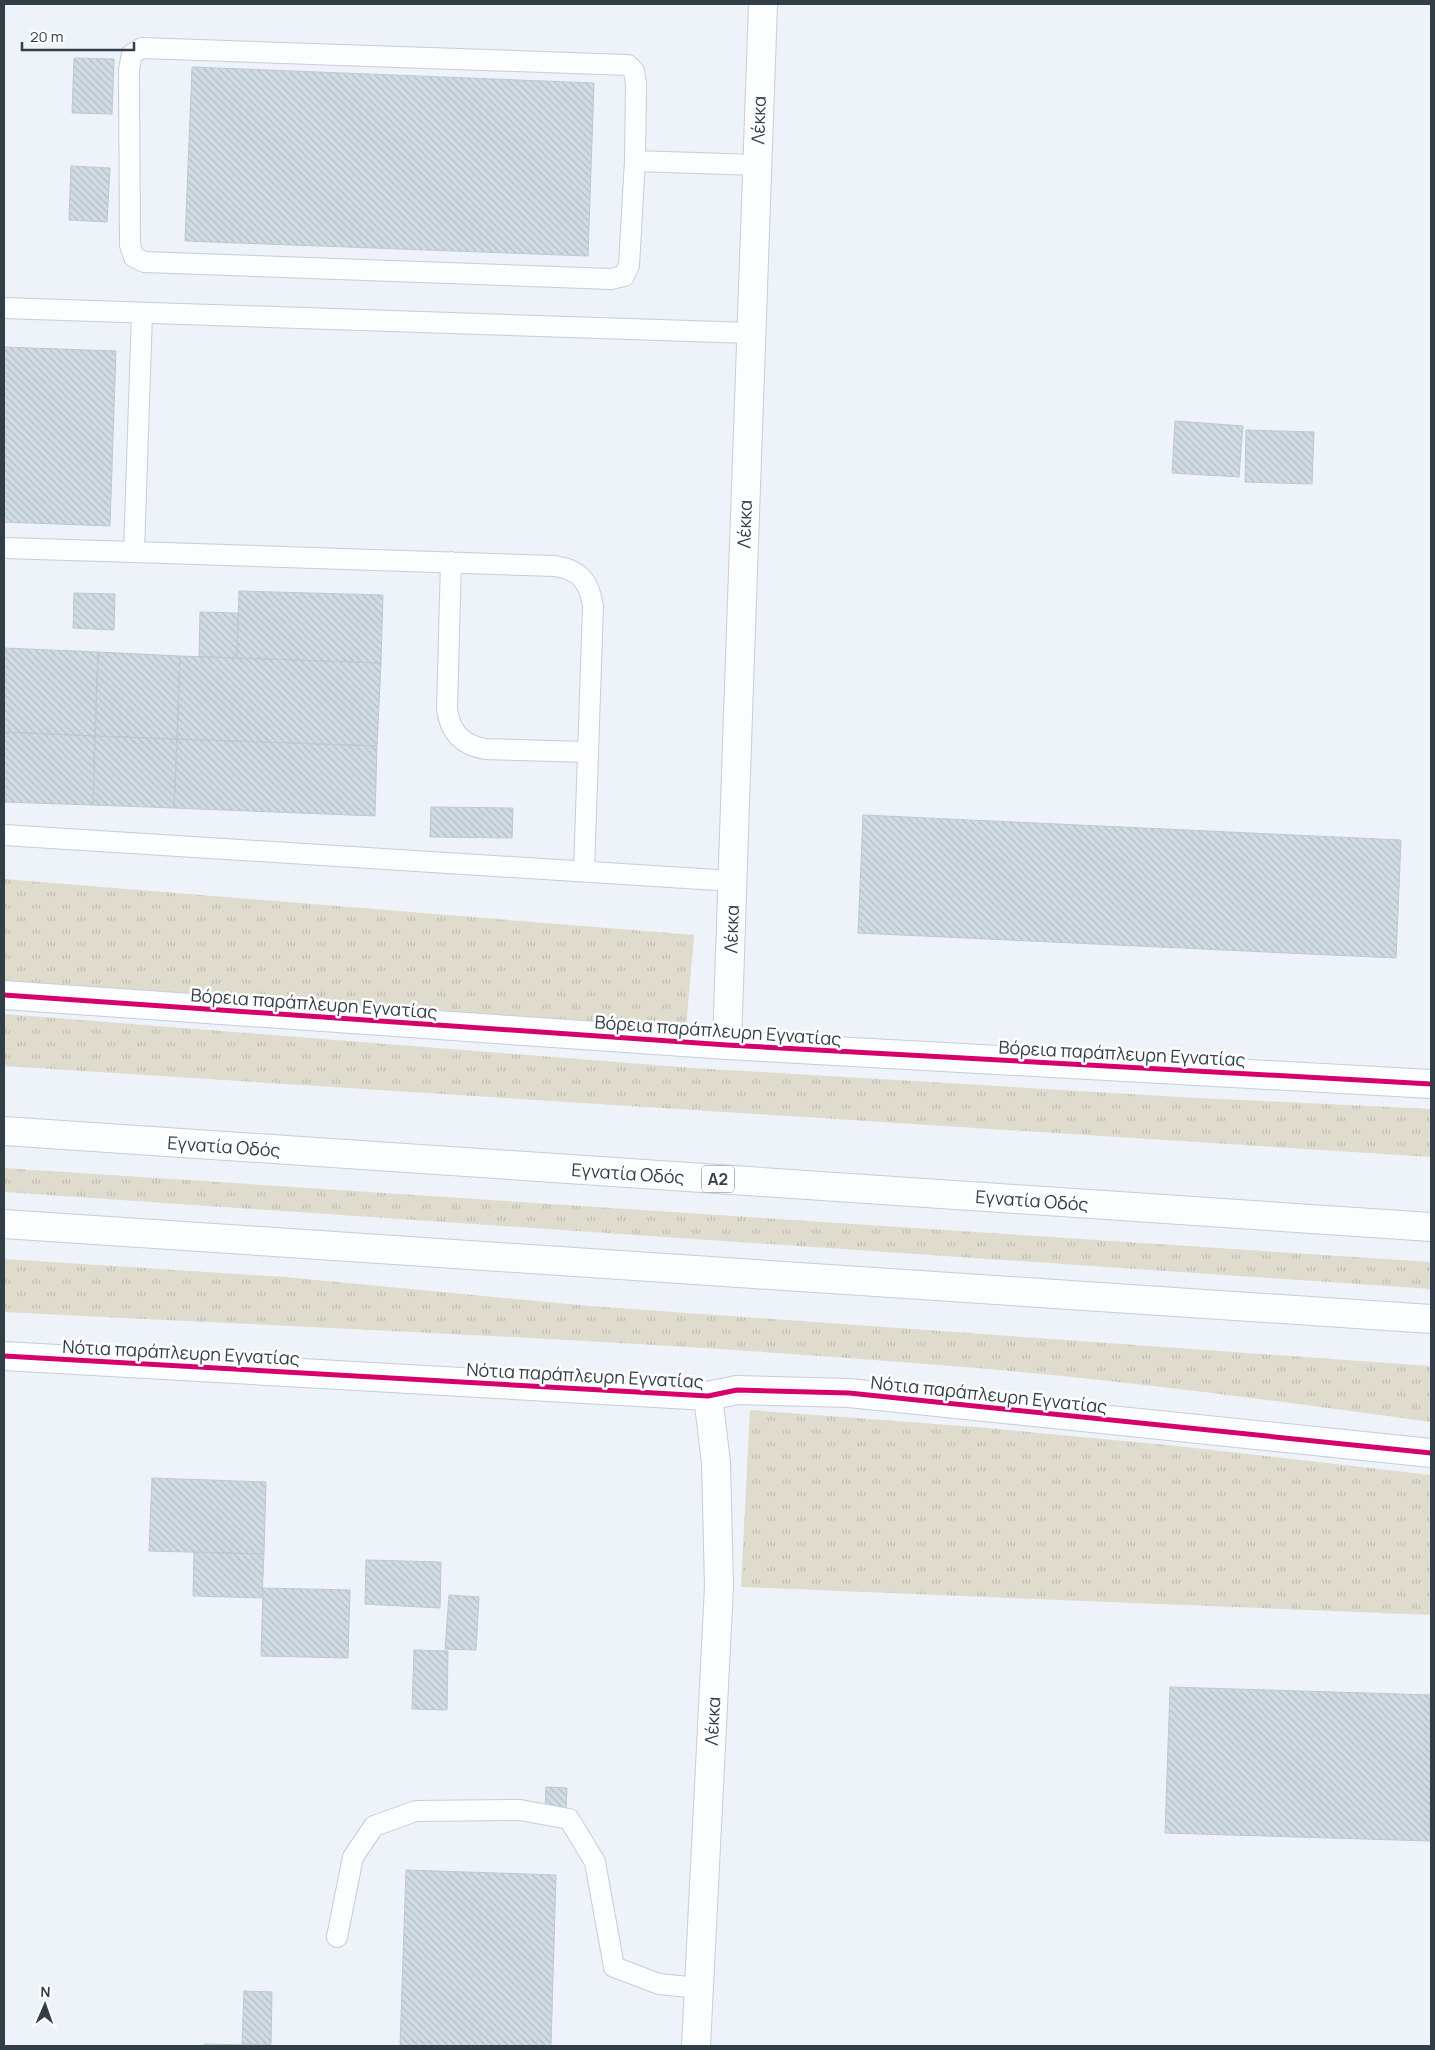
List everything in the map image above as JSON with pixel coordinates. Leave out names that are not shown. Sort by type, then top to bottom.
[{"type":"main road","name":"Λέκκα","points":[[727,1045],[750,333],[763,4]]},
{"type":"main road","name":"Βόρεια παράπλευρη Εγνατίας","points":[[4,995],[727,1045],[1431,1084]]},
{"type":"main road","name":"Εγνατία Οδός","points":[[4,1131],[1431,1227]]},
{"type":"main road","points":[[4,1224],[1431,1319]]},
{"type":"main road","name":"Νότια παράπλευρη Εγνατίας","points":[[4,1356],[708,1396],[737,1390],[849,1393],[1431,1453]]},
{"type":"main road","name":"Λέκκα","points":[[696,2046],[719,1586],[716,1463],[708,1396]]},
{"type":"lane","points":[[142,48],[628,65],[634,71],[636,84],[635,161],[629,265],[624,276],[601,278],[144,262],[134,257],[130,245],[129,70],[132,54],[142,48]]},
{"type":"lane","points":[[635,161],[757,165]]},
{"type":"lane","points":[[4,308],[750,333]]},
{"type":"lane","points":[[134,552],[142,313]]},
{"type":"lane","points":[[4,548],[555,566],[567,568],[578,574],[586,583],[591,594],[593,606],[584,871]]},
{"type":"lane","points":[[452,562],[447,709],[448,721],[454,732],[462,741],[473,747],[485,749],[588,752]]},
{"type":"lane","points":[[4,836],[733,881]]},
{"type":"lane","points":[[337,1937],[353,1857],[374,1826],[416,1811],[520,1810],[569,1819],[594,1862],[614,1967],[659,1984],[698,1988]]},
{"type":"green space","points":[[4,879],[694,935],[686,1029],[4,981]]},
{"type":"green space","points":[[4,1014],[693,1068],[1180,1097],[1431,1109],[1431,1157],[4,1066]]},
{"type":"green space","points":[[4,1168],[1431,1262],[1431,1289],[4,1192]]},
{"type":"green space","points":[[4,1259],[285,1277],[590,1306],[1431,1366],[1431,1422],[1252,1398],[952,1366],[478,1335],[4,1312]]},
{"type":"green space","points":[[750,1410],[976,1427],[1177,1446],[1431,1475],[1431,1615],[741,1587]]},
{"type":"building","points":[[74,58],[114,59],[112,114],[72,113]]},
{"type":"building","points":[[192,67],[594,83],[588,256],[185,241]]},
{"type":"building","points":[[71,166],[110,168],[107,222],[69,220]]},
{"type":"building","points":[[4,347],[116,351],[110,526],[4,522]]},
{"type":"building","points":[[1175,421],[1243,426],[1239,477],[1172,473]]},
{"type":"building","points":[[1246,430],[1314,432],[1312,484],[1245,482]]},
{"type":"building","points":[[239,591],[383,595],[381,663],[237,658]]},
{"type":"building","points":[[74,593],[115,594],[114,630],[73,628]]},
{"type":"building","points":[[200,612],[238,613],[237,658],[199,657]]},
{"type":"building","points":[[4,648],[98,652],[95,736],[4,732]]},
{"type":"building","points":[[98,652],[180,656],[177,739],[95,736]]},
{"type":"building","points":[[180,656],[381,663],[377,746],[177,739]]},
{"type":"building","points":[[4,732],[95,736],[93,805],[4,802]]},
{"type":"building","points":[[95,736],[177,739],[174,808],[93,805]]},
{"type":"building","points":[[177,739],[377,746],[375,816],[174,808]]},
{"type":"building","points":[[431,807],[513,808],[512,838],[430,837]]},
{"type":"building","points":[[863,815],[1401,840],[1396,958],[858,933]]},
{"type":"building","points":[[152,1478],[266,1482],[264,1554],[149,1551]]},
{"type":"building","points":[[194,1552],[264,1554],[262,1598],[193,1596]]},
{"type":"building","points":[[366,1560],[441,1562],[440,1608],[365,1604]]},
{"type":"building","points":[[263,1588],[350,1590],[348,1658],[261,1656]]},
{"type":"building","points":[[449,1595],[479,1597],[476,1650],[445,1649]]},
{"type":"building","points":[[414,1650],[448,1651],[447,1710],[412,1709]]},
{"type":"building","points":[[1170,1687],[1431,1695],[1431,1841],[1165,1833]]},
{"type":"building","points":[[546,1787],[567,1788],[566,1811],[545,1810]]},
{"type":"building","points":[[406,1870],[556,1875],[551,2046],[400,2046]]},
{"type":"building","points":[[244,1991],[272,1992],[271,2045],[242,2044]]},
{"type":"building","points":[[204,2044],[253,2045],[253,2046],[204,2046]]},
{"type":"cycle path","points":[[4,995],[727,1045],[1431,1084]]},
{"type":"cycle path","points":[[4,1356],[708,1396],[737,1390],[849,1393],[1431,1453]]}]
